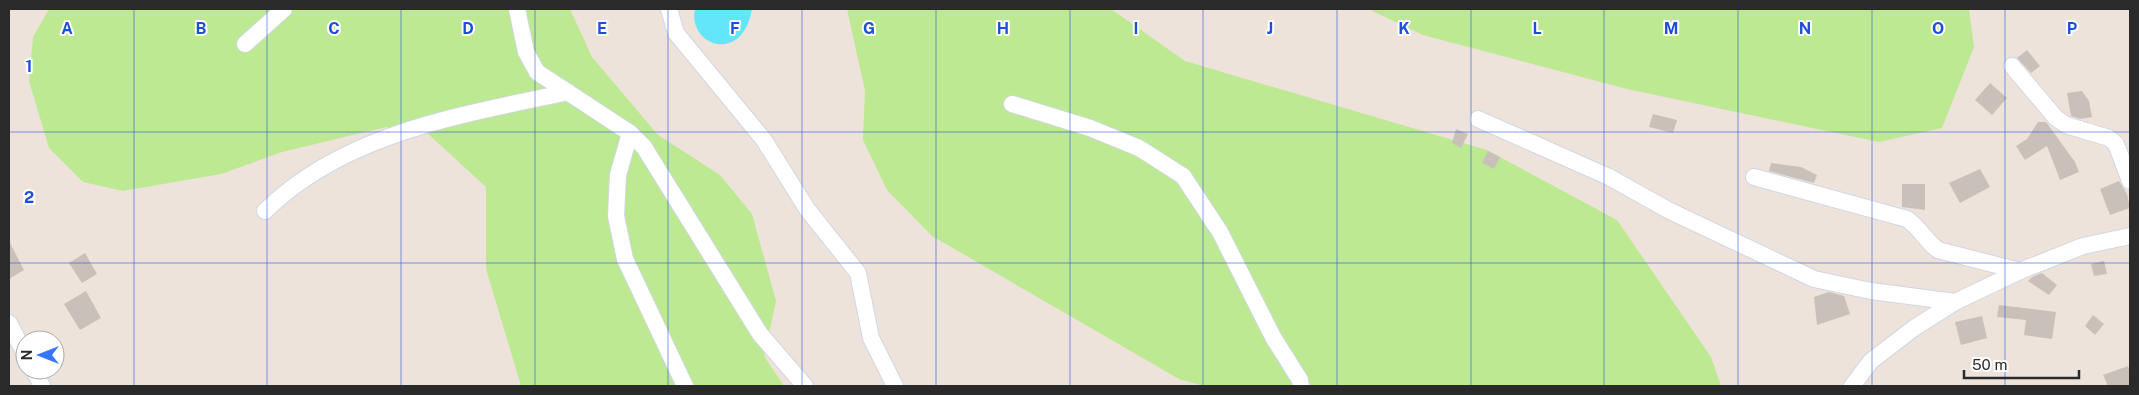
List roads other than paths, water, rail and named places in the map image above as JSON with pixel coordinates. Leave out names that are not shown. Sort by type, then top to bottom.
[{"type":"street","points":[[245,44],[284,9]]},
{"type":"street","points":[[517,9],[526,52],[537,72],[630,133],[644,147],[760,334],[805,386]]},
{"type":"street","points":[[669,9],[676,34],[764,140],[807,209],[858,273],[871,338],[895,386]]},
{"type":"street","points":[[2012,66],[2056,118],[2066,125],[2109,138],[2116,144],[2130,181]]},
{"type":"street","points":[[265,210],[322,166],[376,141],[442,121],[568,92]]},
{"type":"street","points":[[1012,104],[1090,128],[1139,148],[1183,176],[1220,232],[1273,336],[1300,380],[1301,386]]},
{"type":"street","points":[[1478,119],[1609,177],[1670,210],[1814,279],[1871,291],[1956,302]]},
{"type":"street","points":[[630,133],[618,175],[616,216],[626,259],[685,386]]},
{"type":"street","points":[[1754,177],[1907,219],[1918,227],[1929,243],[1938,250],[2020,271]]},
{"type":"street","points":[[1852,386],[1871,361],[1914,328],[1956,302],[2020,271],[2083,246],[2130,236]]},
{"type":"street","points":[[9,323],[15,335]]},
{"type":"water","points":[[695,9],[752,9],[746,27],[738,38],[727,44],[717,44],[707,40],[699,32],[695,22]]}]
